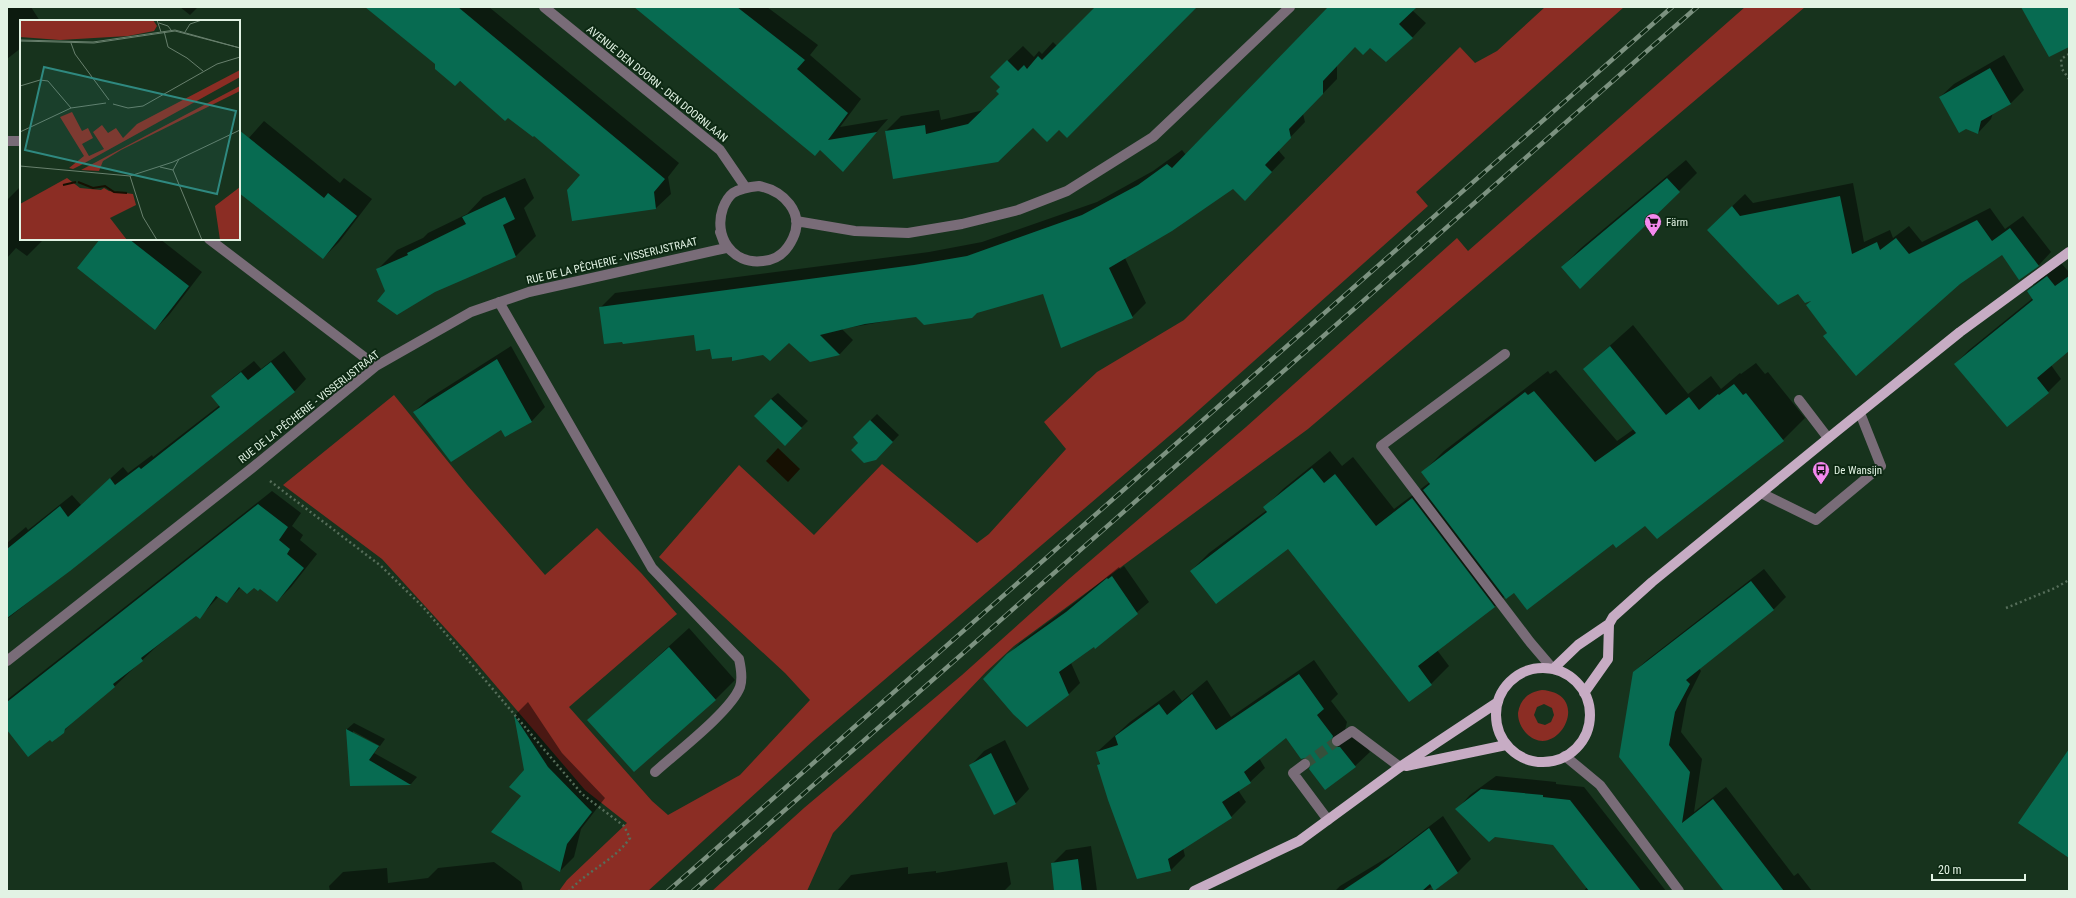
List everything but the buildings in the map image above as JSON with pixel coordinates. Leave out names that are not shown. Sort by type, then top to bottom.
[{"type":"main road","points":[[1553,669],[1578,645],[1609,624],[1613,617],[1652,582],[1828,438],[1960,332],[2069,252]]},
{"type":"main road","points":[[1584,693],[1608,659],[1609,624]]},
{"type":"main road","points":[[1541,668],[1553,669],[1571,678],[1584,693],[1589,710],[1588,728],[1582,739],[1566,756],[1555,760],[1534,761],[1524,758],[1506,745],[1499,732],[1497,724],[1496,717],[1498,702],[1502,691],[1518,675],[1541,668]]},
{"type":"main road","points":[[1194,891],[1300,841],[1400,767],[1498,702]]},
{"type":"main road","points":[[1400,767],[1506,745]]},
{"type":"street","name":"AVENUE DEN DOORN - DEN DOORNLAAN","points":[[544,7],[720,150],[746,188]]},
{"type":"street","points":[[720,232],[725,245],[734,254],[742,259],[756,262],[769,261],[781,255],[789,245],[795,234],[796,221],[855,231],[908,234],[962,224],[1018,210],[1067,191],[1153,137],[1290,7]]},
{"type":"street","points":[[7,141],[20,141]]},
{"type":"street","name":"RUE DE LA PÊCHERIE - VISSERIJSTRAAT","points":[[7,661],[252,468],[376,366],[471,312],[529,292],[726,248],[720,232],[720,218],[724,205],[731,194],[746,188],[759,186],[772,188],[783,196],[792,208],[796,221]]},
{"type":"street","points":[[210,240],[376,366]]},
{"type":"street","points":[[499,302],[652,568],[739,659],[742,671],[741,685],[733,701],[655,772]]},
{"type":"street","points":[[1505,354],[1381,446],[1530,642],[1553,669]]},
{"type":"street","points":[[1799,400],[1828,438]]},
{"type":"street","points":[[1761,493],[1816,520],[1881,466],[1860,413]]},
{"type":"street","points":[[1336,742],[1352,730],[1400,767]]},
{"type":"street","points":[[1566,756],[1600,785],[1679,891]]},
{"type":"street","points":[[1305,764],[1293,773],[1328,820]]},
{"type":"path","points":[[2069,54],[2061,59],[2062,69],[2069,79]]},
{"type":"path","points":[[252,468],[381,566],[422,607],[582,794],[624,826],[630,838],[623,847],[580,879],[569,891]]},
{"type":"path","points":[[2006,608],[2055,588],[2069,580]]},
{"type":"shaded area","points":[[1545,7],[1624,7],[1416,192],[1428,206],[1182,425],[814,740],[648,891],[559,891],[567,880],[627,823],[585,790],[467,652],[382,559],[283,485],[394,395],[467,485],[545,575],[597,528],[642,574],[677,614],[569,707],[652,801],[668,815],[740,775],[810,700],[785,673],[659,557],[739,465],[814,535],[882,464],[977,543],[989,534],[1066,449],[1044,422],[1097,372],[1184,320],[1460,47],[1475,63],[1497,51]]},
{"type":"shaded area","points":[[1745,7],[1805,7],[1308,429],[1014,646],[986,672],[833,833],[807,891],[712,891],[804,808],[962,675],[1069,579],[1246,427],[1457,238],[1468,251]]},
{"type":"shaded area","points":[[778,448],[800,469],[788,482],[766,461]]},
{"type":"shaded area","points":[[1542,690],[1558,694],[1566,703],[1568,714],[1565,725],[1558,734],[1549,740],[1537,740],[1526,733],[1521,726],[1518,713],[1523,700],[1529,694]],"holes":[[[1544,704],[1552,708],[1554,715],[1551,722],[1545,725],[1538,723],[1534,715],[1537,707]]]},
{"type":"tunnel","points":[[1305,764],[1337,741]]},
{"type":"railway","points":[[668,891],[1672,7]]},
{"type":"railway","points":[[693,891],[1697,7]]},
{"type":"place","name":"Färm","points":[[1653,237]]},
{"type":"place","name":"De Wansijn","points":[[1821,485]]}]
